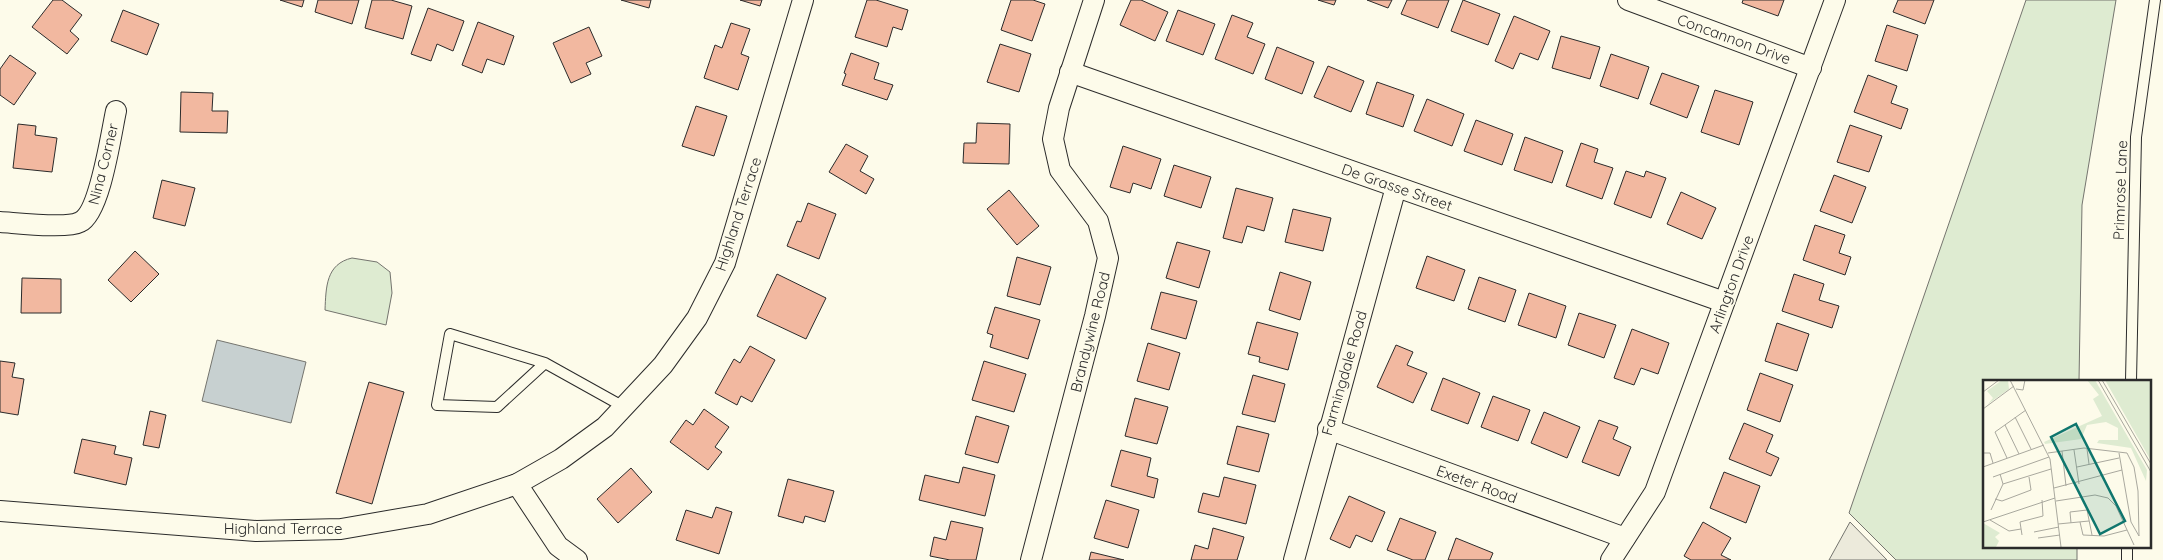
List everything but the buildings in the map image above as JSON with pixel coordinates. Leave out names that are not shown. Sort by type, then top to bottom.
[{"type":"street","name":"Highland Terrace","points":[[0,511],[256,531],[341,529],[428,514],[517,484],[561,459],[605,427],[663,365],[697,318],[725,263],[803,0]]},
{"type":"street","name":"Brandywine Road","points":[[1031,560],[1093,325],[1108,258],[1098,221],[1060,170],[1053,140],[1059,108],[1094,0]]},
{"type":"street","name":"Concannon Drive","points":[[1628,0],[1811,68]]},
{"type":"street","name":"Arlington Drive","points":[[1611,560],[1656,492],[1835,0]]},
{"type":"street","name":"De Grasse Street","points":[[1070,72],[1724,302]]},
{"type":"street","name":"Nina Corner","points":[[0,222],[68,225],[81,222],[93,208],[103,174],[116,112]]},
{"type":"street","name":"Farmingdale Road","points":[[1294,560],[1328,429],[1396,187]]},
{"type":"street","name":"Exeter Road","points":[[1328,429],[1626,538]]},
{"type":"street","points":[[517,484],[558,546],[577,560]]},
{"type":"lane","name":"Primrose Lane","points":[[2131,380],[2136,138],[2155,0]]},
{"type":"lane","points":[[545,363],[497,407],[437,405],[450,334],[545,363],[624,407]]},
{"type":"green space","points":[[2026,0],[2116,0],[2082,205],[2079,380],[1983,380],[1983,548],[2077,548],[2077,560],[1896,560],[1849,513]]},
{"type":"green space","points":[[352,258],[377,262],[390,272],[392,293],[386,325],[325,310],[327,285],[332,271],[343,261]]},
{"type":"shaded area","points":[[217,340],[306,362],[291,423],[202,401]]},
{"type":"shaded area","points":[[1850,522],[1887,560],[1829,560]]}]
